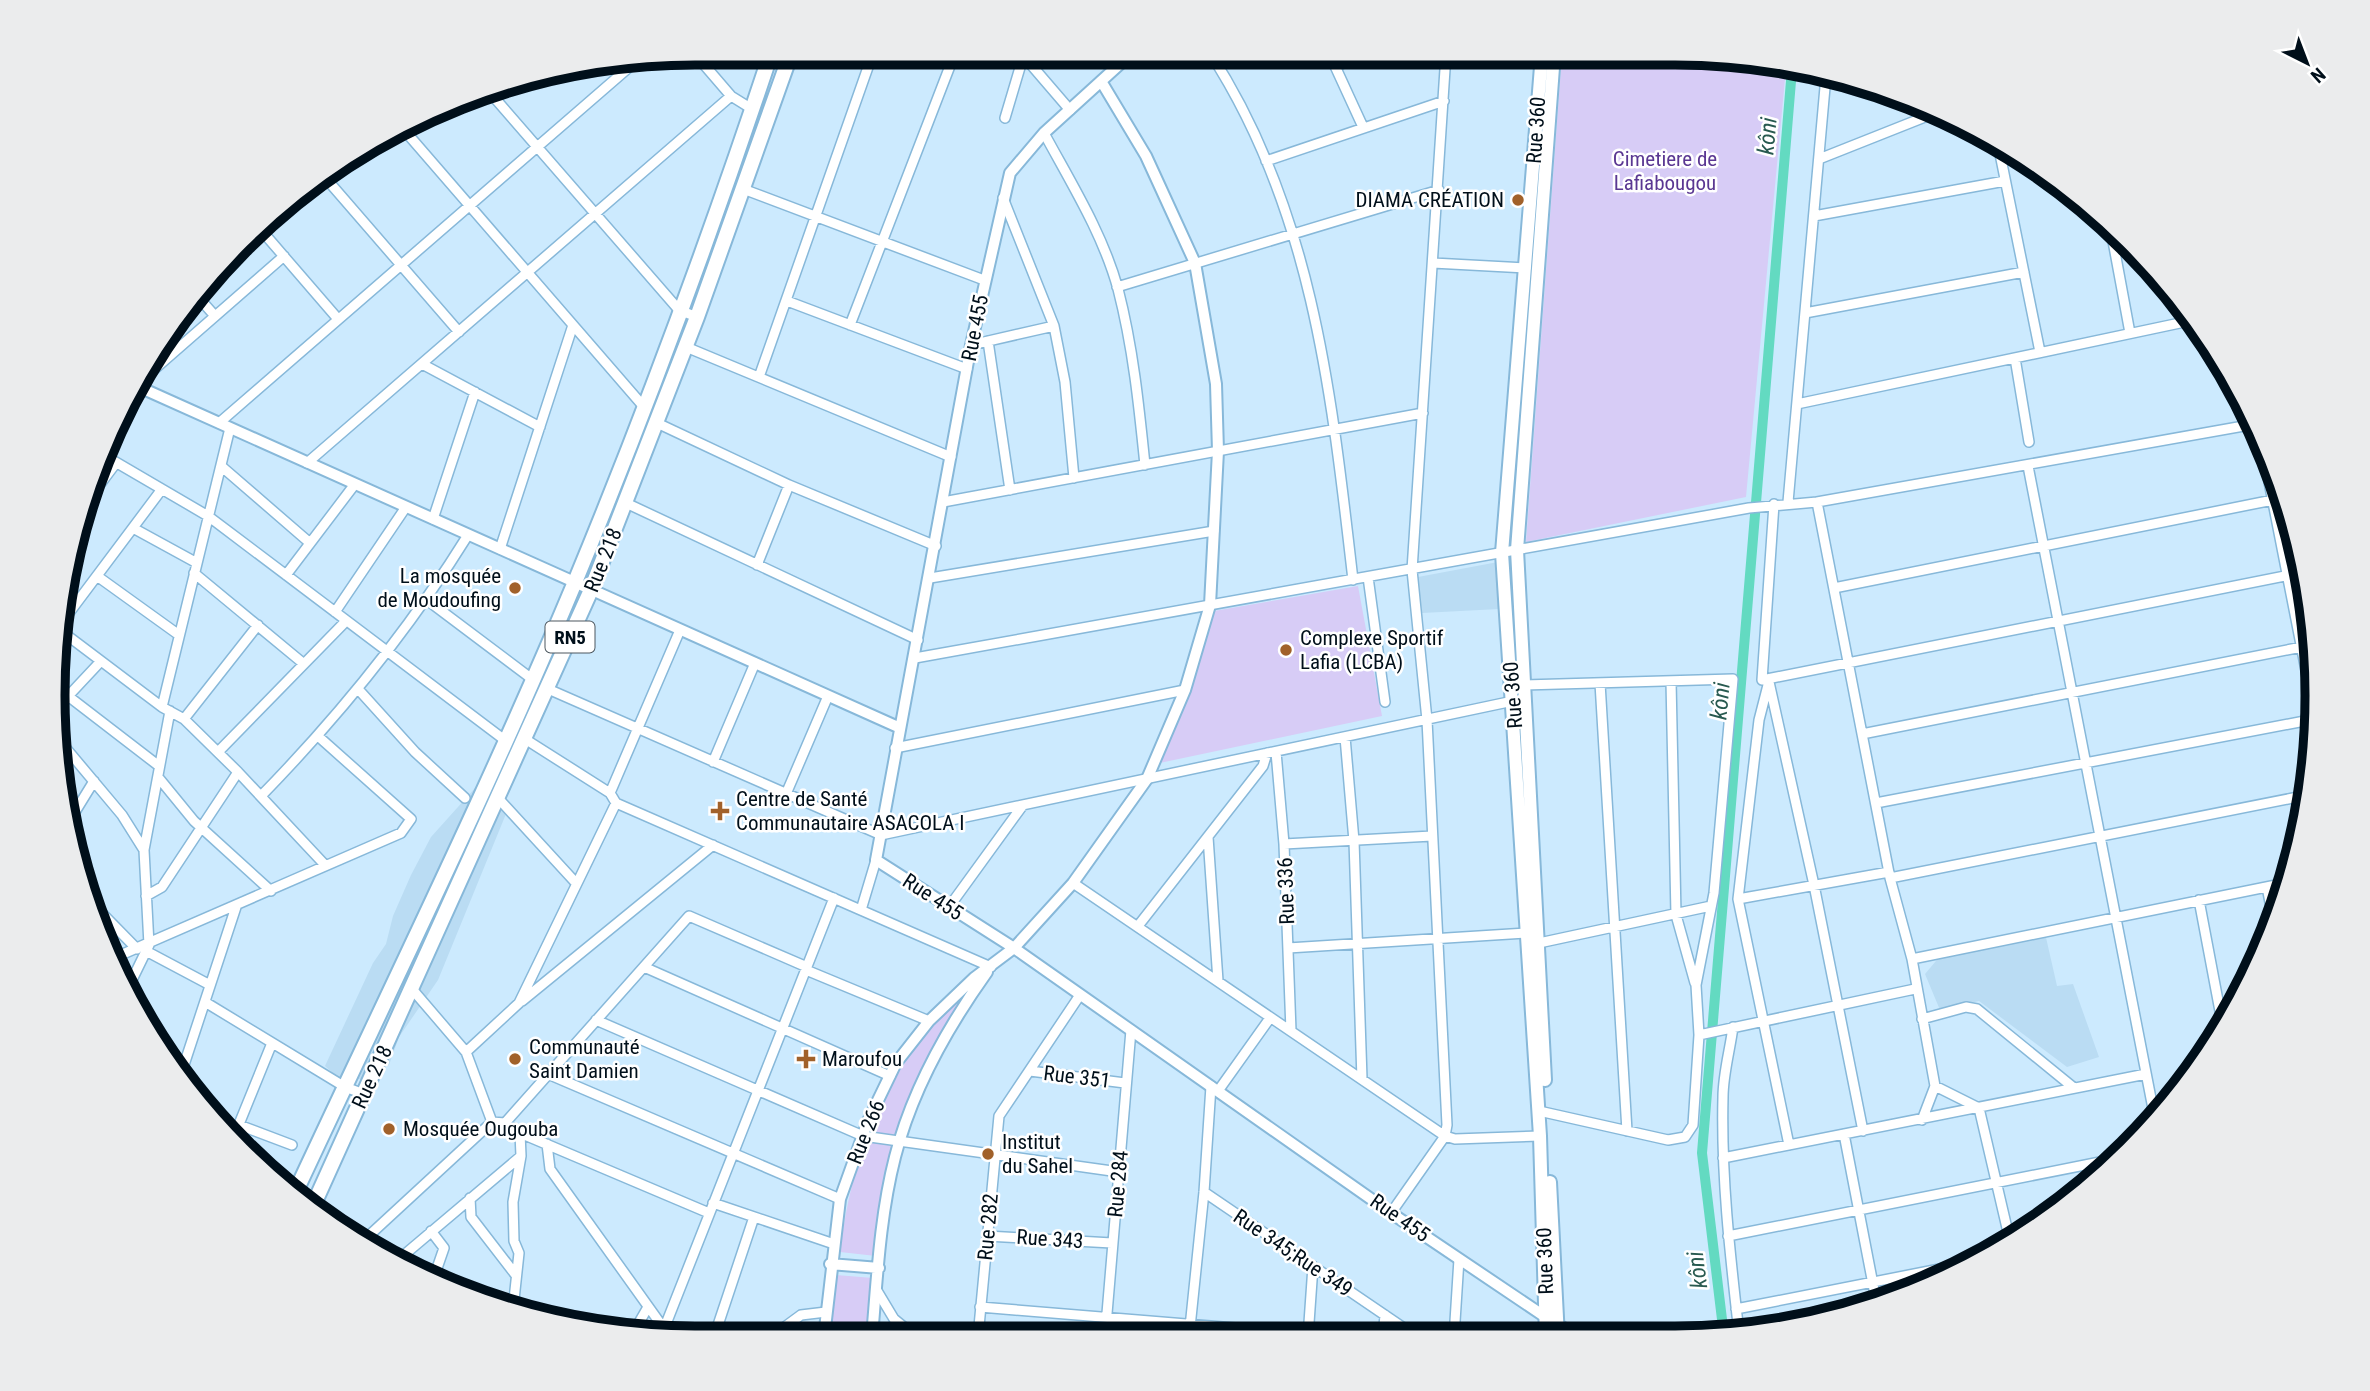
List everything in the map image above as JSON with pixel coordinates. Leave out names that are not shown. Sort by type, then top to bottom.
[{"type":"highway","name":"Rue 218","points":[[299,1185],[506,741],[574,582],[644,407],[767,65]]},
{"type":"highway","name":"Rue 218","points":[[316,1199],[591,590],[686,347],[787,65]]},
{"type":"main road","name":"Rue 360","points":[[1541,65],[1502,553],[1519,685],[1539,943],[1542,1112],[1540,1136],[1547,1326]]},
{"type":"main road","name":"Rue 360","points":[[1553,65],[1517,550],[1519,685],[1513,701],[1527,933],[1558,1326]]},
{"type":"main road","name":"Rue 455","points":[[1547,1318],[1554,1326]]},
{"type":"street","points":[[704,65],[731,96],[752,109]]},
{"type":"street","points":[[759,377],[869,65]]},
{"type":"street","points":[[850,325],[950,65]]},
{"type":"street","points":[[1005,118],[1020,65]]},
{"type":"street","points":[[1032,65],[1070,110]]},
{"type":"street","points":[[1118,65],[1044,133],[1084,205],[1117,287],[1136,371],[1145,465]]},
{"type":"street","points":[[1218,65],[1266,160],[1295,233],[1312,302],[1335,429],[1353,580]]},
{"type":"street","points":[[1340,65],[1336,67],[1363,127]]},
{"type":"street","points":[[1391,1213],[1445,1136],[1427,720],[1412,570],[1446,65]]},
{"type":"street","points":[[219,423],[628,69]]},
{"type":"street","name":"Rue 266","points":[[825,1326],[830,1264],[840,1199],[863,1136],[890,1076],[929,1021],[974,978],[1014,948],[1073,883],[1147,779],[1185,690],[1210,604],[1219,451],[1216,384],[1195,263],[1168,199],[1101,81]]},
{"type":"street","points":[[1788,502],[1825,83]]},
{"type":"street","points":[[307,463],[731,96]]},
{"type":"street","points":[[494,98],[679,310],[697,317]]},
{"type":"street","points":[[1266,160],[1444,101]]},
{"type":"street","points":[[1819,159],[1925,117]]},
{"type":"street","name":"Rue 455","points":[[1044,133],[1015,164],[1003,198],[971,345],[915,659],[898,727],[876,860],[1014,948],[1391,1213],[1547,1318]]},
{"type":"street","points":[[408,135],[644,407]]},
{"type":"street","points":[[2000,155],[2040,352]]},
{"type":"street","points":[[1814,216],[2005,181]]},
{"type":"street","points":[[329,182],[459,332]]},
{"type":"street","points":[[743,189],[984,281]]},
{"type":"street","points":[[1117,287],[1439,190]]},
{"type":"street","points":[[1003,198],[1054,326],[1065,382],[1074,478]]},
{"type":"street","points":[[265,234],[338,319]]},
{"type":"street","points":[[2113,242],[2130,333]]},
{"type":"street","points":[[160,362],[284,256]]},
{"type":"street","points":[[1433,264],[1526,268]]},
{"type":"street","points":[[1805,313],[2024,272]]},
{"type":"street","points":[[787,301],[967,369]]},
{"type":"street","points":[[203,302],[215,316]]},
{"type":"street","points":[[1797,404],[2183,322]]},
{"type":"street","points":[[500,549],[573,325]]},
{"type":"street","points":[[971,345],[1054,326]]},
{"type":"street","points":[[988,341],[1010,490]]},
{"type":"street","points":[[686,347],[951,457]]},
{"type":"street","points":[[2015,358],[2029,442]]},
{"type":"street","points":[[422,364],[540,427]]},
{"type":"street","points":[[144,389],[898,727]]},
{"type":"street","points":[[433,519],[475,393]]},
{"type":"street","points":[[943,502],[1423,413]]},
{"type":"street","points":[[657,423],[789,485],[936,545]]},
{"type":"street","points":[[915,659],[1749,508],[1788,502],[1817,502],[2244,426]]},
{"type":"street","points":[[132,978],[144,948],[144,850],[179,635],[230,428]]},
{"type":"street","points":[[111,460],[208,516],[506,741]]},
{"type":"street","points":[[103,481],[116,463]]},
{"type":"street","points":[[220,466],[310,543]]},
{"type":"street","points":[[2028,466],[2153,1107]]},
{"type":"street","points":[[286,575],[355,484]]},
{"type":"street","points":[[757,565],[789,485]]},
{"type":"street","points":[[70,611],[162,489]]},
{"type":"street","points":[[2271,491],[2304,659]]},
{"type":"street","points":[[1834,588],[2273,500]]},
{"type":"street","points":[[1817,502],[1890,875],[1912,958],[1915,989],[1935,1086],[1922,1120]]},
{"type":"street","points":[[626,503],[918,640]]},
{"type":"street","points":[[1774,505],[1762,680],[1769,681],[2293,574]]},
{"type":"street","points":[[335,612],[406,507]]},
{"type":"street","points":[[133,528],[197,563]]},
{"type":"street","points":[[930,578],[1214,531]]},
{"type":"street","points":[[261,796],[319,737],[358,689],[427,600],[468,535]]},
{"type":"street","points":[[194,573],[304,664]]},
{"type":"street","points":[[97,576],[179,635]]},
{"type":"street","points":[[1368,578],[1385,702]]},
{"type":"street","points":[[427,600],[533,679]]},
{"type":"street","points":[[218,752],[346,621]]},
{"type":"street","points":[[184,719],[258,625]]},
{"type":"street","points":[[610,793],[680,630]]},
{"type":"street","points":[[68,636],[166,709],[184,719],[239,772],[325,865]]},
{"type":"street","points":[[1862,734],[2302,647]]},
{"type":"street","points":[[65,699],[101,661]]},
{"type":"street","points":[[713,762],[755,663]]},
{"type":"street","points":[[1519,685],[1733,679],[1711,906],[1696,985]]},
{"type":"street","points":[[1542,1112],[1668,1140],[1685,1138],[1693,1125],[1706,1033],[1696,985],[1676,915],[1671,681]]},
{"type":"street","points":[[1769,681],[1814,885],[1863,1131]]},
{"type":"street","points":[[1769,681],[1759,719],[1738,899],[1789,1145]]},
{"type":"street","points":[[1600,683],[1627,1131]]},
{"type":"street","points":[[358,689],[415,752],[465,798]]},
{"type":"street","points":[[548,689],[881,835],[1513,701]]},
{"type":"street","points":[[895,748],[1185,690]]},
{"type":"street","points":[[68,696],[159,766]]},
{"type":"street","points":[[786,794],[828,696]]},
{"type":"street","points":[[1876,803],[2304,720]]},
{"type":"street","points":[[121,955],[144,948],[401,833],[411,819],[319,737]]},
{"type":"street","points":[[1345,737],[1354,841],[1362,1079]]},
{"type":"street","points":[[525,739],[610,793],[616,803],[991,967]]},
{"type":"street","points":[[67,749],[122,815],[144,850]]},
{"type":"street","points":[[1138,926],[1264,766],[1271,753]]},
{"type":"street","name":"Rue 336","points":[[1271,753],[1284,844],[1291,1031]]},
{"type":"street","points":[[146,896],[162,887],[239,772]]},
{"type":"street","points":[[158,777],[201,827],[271,891]]},
{"type":"street","points":[[76,811],[94,781]]},
{"type":"street","points":[[1738,899],[2100,837],[2297,797]]},
{"type":"street","points":[[498,798],[576,883]]},
{"type":"street","points":[[519,1003],[616,803]]},
{"type":"street","points":[[948,907],[1023,805]]},
{"type":"street","points":[[1284,844],[1432,836]]},
{"type":"street","points":[[1208,837],[1217,981]]},
{"type":"street","points":[[466,1052],[519,1003],[713,845]]},
{"type":"street","points":[[860,910],[876,860]]},
{"type":"street","points":[[1073,883],[1445,1136],[1455,1139],[1540,1136]]},
{"type":"street","points":[[1912,958],[2276,885]]},
{"type":"street","points":[[2267,887],[2270,903]]},
{"type":"street","points":[[670,1325],[709,1213],[834,898]]},
{"type":"street","points":[[2199,900],[2220,1012]]},
{"type":"street","points":[[1539,943],[1711,906]]},
{"type":"street","points":[[184,1064],[236,907]]},
{"type":"street","points":[[104,913],[144,948],[210,985]]},
{"type":"street","points":[[505,1123],[689,916],[929,1021]]},
{"type":"street","points":[[1288,948],[1527,933]]},
{"type":"street","points":[[644,967],[890,1076]]},
{"type":"street","name":"Rue 266","points":[[873,1326],[879,1268],[899,1144],[934,1057],[959,1012],[991,967]]},
{"type":"street","points":[[412,989],[466,1052],[492,1122]]},
{"type":"street","points":[[1706,1033],[1915,989]]},
{"type":"street","points":[[1030,1071],[1080,995]]},
{"type":"street","points":[[205,1002],[345,1087],[364,1094]]},
{"type":"street","points":[[1922,1019],[1966,1007],[1977,1009],[2074,1088]]},
{"type":"street","points":[[1190,1324],[1214,1088],[1270,1018]]},
{"type":"street","points":[[596,1020],[863,1136],[899,1144],[1119,1172]]},
{"type":"street","points":[[1733,1027],[1723,1094],[1723,1158],[1738,1323]]},
{"type":"street","name":"Rue 284","points":[[1106,1326],[1130,1030]]},
{"type":"street","points":[[237,1129],[272,1043]]},
{"type":"street","name":"Rue 351","points":[[1030,1071],[1125,1083]]},
{"type":"street","name":"Rue 282","points":[[979,1326],[999,1116],[1030,1071]]},
{"type":"street","points":[[548,1074],[840,1199]]},
{"type":"street","points":[[1723,1158],[2146,1074]]},
{"type":"street","points":[[1935,1086],[1979,1108],[1999,1182],[2008,1231]]},
{"type":"street","points":[[369,1235],[492,1122],[505,1123],[520,1133],[709,1213]]},
{"type":"street","points":[[237,1129],[292,1145]]},
{"type":"street","points":[[513,1299],[519,1253],[514,1241],[513,1202],[521,1156],[520,1133]]},
{"type":"street","points":[[1844,1134],[1875,1294]]},
{"type":"street","points":[[547,1144],[550,1168],[661,1325]]},
{"type":"street","points":[[404,1254],[521,1156]]},
{"type":"street","points":[[1728,1236],[2099,1162]]},
{"type":"street","name":"Rue 345;Rue 349","points":[[1204,1192],[1402,1326]]},
{"type":"street","points":[[470,1198],[471,1217],[484,1237],[495,1244],[515,1273]]},
{"type":"street","points":[[713,1203],[834,1244]]},
{"type":"street","points":[[718,1326],[754,1217]]},
{"type":"street","points":[[431,1231],[444,1248],[436,1270]]},
{"type":"street","name":"Rue 343","points":[[987,1236],[1112,1243]]},
{"type":"street","points":[[1455,1326],[1459,1259]]},
{"type":"street","points":[[830,1264],[879,1268]]},
{"type":"street","points":[[1309,1326],[1313,1266]]},
{"type":"street","points":[[1736,1310],[1933,1270]]},
{"type":"street","points":[[876,1289],[894,1319],[903,1326]]},
{"type":"street","points":[[638,1323],[648,1307]]},
{"type":"street","points":[[981,1307],[1205,1326]]},
{"type":"street","points":[[786,1326],[802,1315],[826,1312]]},
{"type":"street","points":[[1384,1326],[1385,1315]]},
{"type":"shaded area","points":[[1498,562],[1499,609],[1422,613],[1418,577]]},
{"type":"shaded area","points":[[475,788],[489,790],[508,809],[438,980],[399,1037],[389,1065],[367,1080],[337,1077],[325,1066],[373,963],[386,944],[393,916],[411,875],[431,837]]},
{"type":"shaded area","points":[[2045,933],[2057,986],[2073,984],[2099,1057],[2067,1067],[1979,1001],[1940,1010],[1925,974],[1941,955]]},
{"type":"green space","name":"Cimetiere de Lafiabougou","points":[[1561,65],[1716,66],[1785,75],[1746,497],[1526,542]]},
{"type":"green space","name":"Complexe Sportif Lafia (LCBA)","points":[[1358,586],[1382,716],[1155,764],[1214,611]]},
{"type":"green space","points":[[975,984],[916,1092],[876,1256],[840,1252],[855,1174],[866,1138],[881,1105],[920,1042],[945,1012]]},
{"type":"green space","points":[[836,1275],[873,1278],[869,1326],[829,1326]]},
{"type":"waterway","name":"kôni","points":[[1723,1324],[1702,1153],[1791,76]]},
{"type":"place","name":"DIAMA CRÉATION","points":[[1518,200]]},
{"type":"place","name":"La mosquée de Moudoufing","points":[[515,588]]},
{"type":"place","name":"Complexe Sportif Lafia (LCBA)","points":[[1286,650]]},
{"type":"place","name":"Centre de Santé Communautaire ASACOLA I","points":[[720,811]]},
{"type":"place","name":"Communauté Saint Damien","points":[[515,1059]]},
{"type":"place","name":"Maroufou","points":[[806,1059]]},
{"type":"place","name":"Mosquée Ougouba","points":[[389,1129]]},
{"type":"place","name":"Institut du Sahel","points":[[988,1154]]}]
